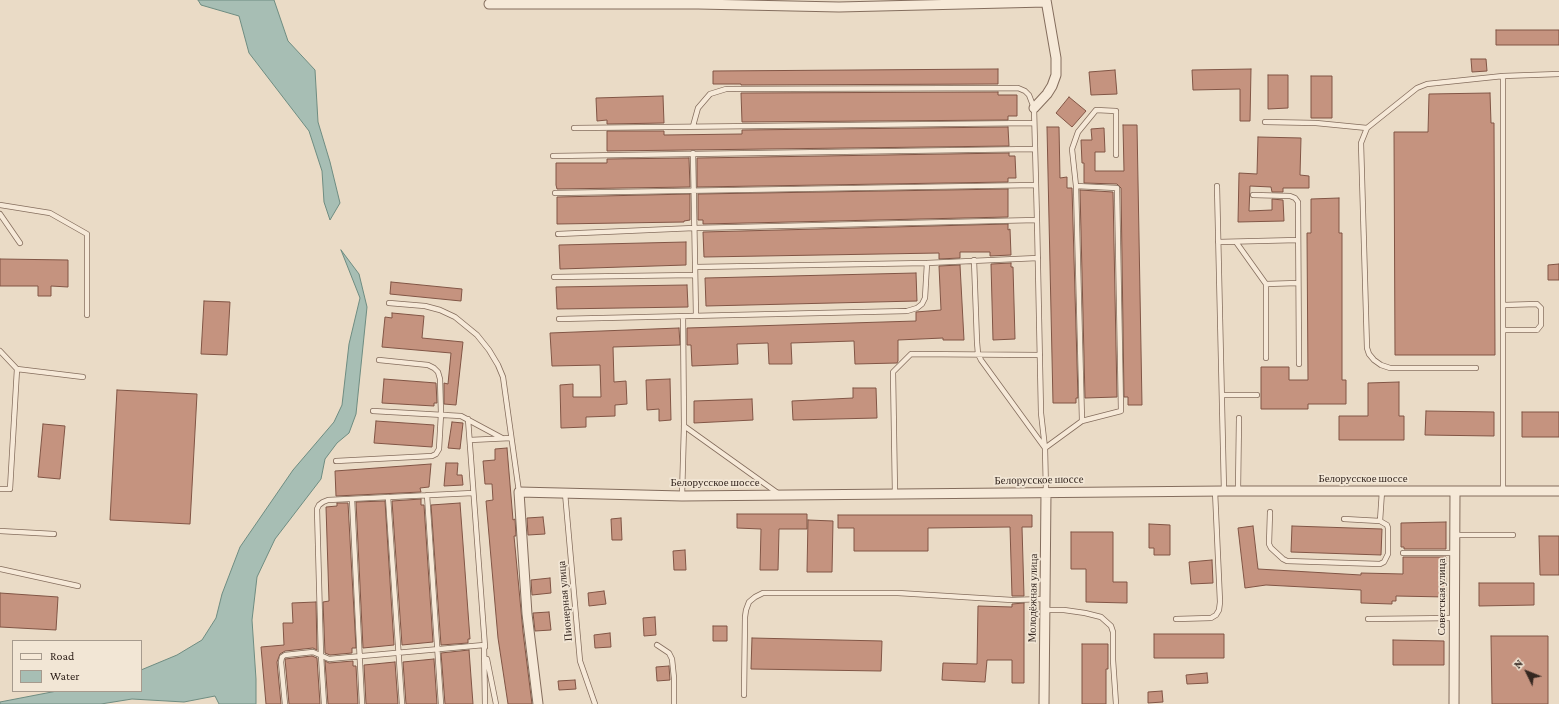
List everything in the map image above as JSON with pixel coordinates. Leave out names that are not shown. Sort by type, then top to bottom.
[{"type":"street","points":[[489,4],[557,2],[698,2],[839,4],[1046,1],[1056,58],[1056,75],[1047,94],[1034,108]]},
{"type":"street","name":"Белорусское шоссе","points":[[518,492],[682,496],[1220,491],[1559,491]]},
{"type":"street","name":"Советская улица","points":[[1454,704],[1455,491]]},
{"type":"street","points":[[518,492],[527,614],[538,704]]},
{"type":"street","name":"Молодёжная улица","points":[[1044,704],[1046,492]]},
{"type":"lane","points":[[1476,368],[1390,368],[1381,366],[1369,354],[1367,348],[1362,142],[1367,128],[1417,88],[1427,84],[1503,76],[1559,74]]},
{"type":"lane","points":[[1503,76],[1503,491]]},
{"type":"lane","points":[[693,126],[698,108],[710,94],[726,89],[1018,88],[1029,95],[1034,108],[1041,413],[1045,448],[1046,492]]},
{"type":"lane","points":[[1082,420],[1076,186],[1072,149],[1078,132],[1096,110],[1116,111],[1116,155]]},
{"type":"lane","points":[[1265,122],[1316,122],[1367,128]]},
{"type":"lane","points":[[574,128],[1034,123]]},
{"type":"lane","points":[[553,156],[1035,149]]},
{"type":"lane","points":[[693,153],[696,316]]},
{"type":"lane","points":[[555,193],[1036,185]]},
{"type":"lane","points":[[1045,448],[1082,420],[1121,411],[1117,188],[1076,186]]},
{"type":"lane","points":[[1176,619],[1211,618],[1216,615],[1219,610],[1220,602],[1222,395],[1217,186]]},
{"type":"lane","points":[[1253,195],[1290,196],[1295,198],[1298,202],[1299,364]]},
{"type":"lane","points":[[0,205],[50,213],[87,234],[87,315]]},
{"type":"lane","points":[[0,214],[20,243]]},
{"type":"lane","points":[[558,234],[694,228],[1037,220]]},
{"type":"lane","points":[[1218,242],[1298,240]]},
{"type":"lane","points":[[1236,242],[1266,284],[1266,358]]},
{"type":"lane","points":[[695,267],[1038,258]]},
{"type":"lane","points":[[974,260],[978,354],[1045,448]]},
{"type":"lane","points":[[559,318],[907,311],[917,308],[922,304],[925,298],[927,262]]},
{"type":"lane","points":[[554,277],[695,275]]},
{"type":"lane","points":[[1266,284],[1298,283]]},
{"type":"lane","points":[[389,303],[425,306],[440,310],[456,318],[478,335],[489,350],[498,365],[503,378],[518,492]]},
{"type":"lane","points":[[1504,305],[1537,304],[1541,308],[1541,325],[1537,330],[1504,330]]},
{"type":"lane","points":[[682,496],[684,426],[683,316]]},
{"type":"lane","points":[[0,351],[17,369],[83,377]]},
{"type":"lane","points":[[895,494],[893,372],[911,354],[1040,355]]},
{"type":"lane","points":[[336,461],[432,456],[436,454],[439,449],[441,414],[440,379],[438,372],[428,365],[379,360]]},
{"type":"lane","points":[[0,489],[10,489],[17,369]]},
{"type":"lane","points":[[1222,395],[1257,395]]},
{"type":"lane","points":[[373,411],[462,416],[502,438]]},
{"type":"lane","points":[[1238,491],[1239,418]]},
{"type":"lane","points":[[468,419],[484,645],[485,704]]},
{"type":"lane","points":[[684,426],[780,495]]},
{"type":"lane","points":[[470,440],[511,438]]},
{"type":"lane","points":[[1380,521],[1382,491]]},
{"type":"lane","points":[[324,704],[320,656],[317,509],[323,502],[352,499],[473,493]]},
{"type":"lane","name":"Пионерная улица","points":[[565,493],[579,655],[596,704]]},
{"type":"lane","points":[[427,495],[441,704]]},
{"type":"lane","points":[[388,497],[402,704]]},
{"type":"lane","points":[[352,499],[362,704]]},
{"type":"lane","points":[[1270,512],[1269,544],[1280,557],[1287,561],[1380,564],[1384,562],[1388,554],[1388,528],[1383,522],[1344,520]]},
{"type":"lane","points":[[0,531],[54,534]]},
{"type":"lane","points":[[1455,535],[1513,535]]},
{"type":"lane","points":[[1403,553],[1454,553]]},
{"type":"lane","points":[[0,569],[78,586]]},
{"type":"lane","points":[[744,695],[746,610],[749,602],[763,593],[898,593],[1012,600],[1045,599]]},
{"type":"lane","points":[[1045,610],[1064,610],[1085,613],[1101,617],[1111,626],[1113,632],[1116,704]]},
{"type":"lane","points":[[1368,619],[1454,618]]},
{"type":"lane","points":[[284,704],[281,662],[282,657],[285,655],[313,652],[329,659],[484,645]]},
{"type":"lane","points":[[484,645],[496,704]]},
{"type":"lane","points":[[657,645],[669,653],[672,659],[674,704]]},
{"type":"water","points":[[198,0],[274,0],[288,41],[315,70],[318,122],[340,203],[330,220],[324,202],[322,171],[309,131],[249,53],[239,16],[201,5]]},
{"type":"water","points":[[341,250],[359,274],[367,307],[356,414],[349,433],[337,443],[325,459],[321,479],[275,539],[257,577],[252,620],[256,704],[219,704],[215,696],[184,702],[132,699],[101,704],[0,704],[0,702],[52,692],[142,692],[142,670],[177,655],[202,640],[216,618],[222,594],[240,547],[293,470],[334,422],[342,405],[349,344],[360,298]]},
{"type":"building","points":[[1496,30],[1559,30],[1559,45],[1496,45]]},
{"type":"building","points":[[1471,59],[1486,59],[1487,71],[1472,72]]},
{"type":"building","points":[[998,69],[998,84],[713,84],[713,71]]},
{"type":"building","points":[[1251,69],[1250,121],[1240,121],[1240,89],[1193,90],[1192,70]]},
{"type":"building","points":[[1115,70],[1117,94],[1091,95],[1089,72]]},
{"type":"building","points":[[1268,75],[1288,75],[1288,108],[1268,109]]},
{"type":"building","points":[[1311,76],[1332,76],[1332,118],[1311,118]]},
{"type":"building","points":[[998,92],[998,95],[1017,95],[1017,116],[1008,116],[1008,120],[742,122],[741,93]]},
{"type":"building","points":[[1490,93],[1491,123],[1494,123],[1495,355],[1395,355],[1394,132],[1428,132],[1429,94]]},
{"type":"building","points":[[663,96],[664,123],[607,124],[607,120],[597,121],[596,98]]},
{"type":"building","points":[[1069,97],[1086,111],[1072,127],[1056,113]]},
{"type":"building","points":[[1123,125],[1137,125],[1142,405],[1128,405],[1128,397],[1124,397],[1121,188],[1117,184],[1084,183],[1084,163],[1082,163],[1081,140],[1092,140],[1091,129],[1104,128],[1105,152],[1095,152],[1095,171],[1124,171]]},
{"type":"building","points":[[1008,127],[1009,146],[607,151],[607,131],[664,131],[664,135],[742,134],[742,130]]},
{"type":"building","points":[[1047,127],[1059,127],[1060,178],[1067,177],[1067,188],[1072,188],[1078,398],[1076,398],[1076,403],[1053,403]]},
{"type":"building","points":[[1258,137],[1301,138],[1300,175],[1309,176],[1309,188],[1283,188],[1283,192],[1272,192],[1271,187],[1250,186],[1249,211],[1272,210],[1272,199],[1283,200],[1284,221],[1238,222],[1239,173],[1257,174]]},
{"type":"building","points":[[1009,153],[1009,156],[1015,156],[1016,178],[1008,178],[1008,182],[697,187],[697,158]]},
{"type":"building","points":[[689,158],[690,187],[557,189],[556,185],[556,163],[607,163],[607,159]]},
{"type":"building","points":[[1008,189],[1008,217],[703,224],[703,220],[698,220],[698,194]]},
{"type":"building","points":[[1080,190],[1113,192],[1117,397],[1085,398]]},
{"type":"building","points":[[690,194],[690,220],[684,222],[557,224],[557,197]]},
{"type":"building","points":[[1339,198],[1339,233],[1342,233],[1342,380],[1346,380],[1346,404],[1308,404],[1308,409],[1261,409],[1261,367],[1289,367],[1289,380],[1308,380],[1307,233],[1311,233],[1311,199]]},
{"type":"building","points":[[1008,224],[1008,230],[1010,229],[1011,255],[990,256],[990,252],[960,252],[960,258],[939,259],[939,253],[704,257],[703,232]]},
{"type":"building","points":[[686,242],[686,265],[560,269],[559,245]]},
{"type":"building","points":[[0,259],[68,260],[68,287],[51,286],[51,296],[38,296],[38,286],[0,286]]},
{"type":"building","points":[[1011,263],[1011,267],[1013,267],[1015,339],[993,340],[991,264]]},
{"type":"building","points":[[1559,264],[1559,280],[1548,280],[1548,265]]},
{"type":"building","points":[[960,265],[964,340],[943,340],[943,338],[898,340],[897,363],[855,364],[854,341],[791,343],[792,364],[769,364],[768,343],[737,344],[738,364],[692,366],[691,345],[687,345],[687,328],[916,321],[916,312],[941,310],[939,266]]},
{"type":"building","points":[[916,273],[917,301],[706,306],[705,278]]},
{"type":"building","points":[[391,282],[462,289],[461,301],[390,294]]},
{"type":"building","points":[[687,285],[688,307],[557,309],[556,287]]},
{"type":"building","points":[[204,301],[230,302],[227,355],[201,354]]},
{"type":"building","points":[[392,313],[424,316],[422,338],[463,342],[456,405],[444,404],[444,383],[448,384],[451,353],[382,347],[385,317],[392,318]]},
{"type":"building","points":[[679,328],[680,345],[613,347],[614,382],[626,381],[627,404],[615,405],[615,416],[586,417],[586,427],[561,428],[560,385],[573,384],[573,397],[601,397],[600,365],[552,366],[550,333]]},
{"type":"building","points":[[384,379],[436,383],[437,403],[434,403],[434,406],[382,403]]},
{"type":"building","points":[[670,379],[671,420],[659,421],[659,409],[647,410],[646,380]]},
{"type":"building","points":[[1399,382],[1399,416],[1404,416],[1404,440],[1339,440],[1339,416],[1368,416],[1368,383]]},
{"type":"building","points":[[853,388],[876,388],[877,418],[793,420],[792,401],[853,398]]},
{"type":"building","points":[[117,390],[197,394],[190,524],[110,520]]},
{"type":"building","points":[[752,399],[753,420],[694,423],[694,401]]},
{"type":"building","points":[[1426,411],[1494,412],[1494,436],[1425,435]]},
{"type":"building","points":[[1522,412],[1559,412],[1559,437],[1522,437]]},
{"type":"building","points":[[376,421],[434,425],[432,447],[374,443]]},
{"type":"building","points":[[452,422],[463,423],[460,449],[448,448]]},
{"type":"building","points":[[43,424],[65,426],[60,479],[38,477]]},
{"type":"building","points":[[507,448],[513,520],[515,519],[516,536],[514,536],[523,632],[532,704],[508,704],[498,638],[486,501],[493,500],[492,484],[485,484],[483,461],[495,460],[495,449]]},
{"type":"building","points":[[446,463],[458,463],[457,475],[462,475],[463,485],[444,486]]},
{"type":"building","points":[[431,464],[429,487],[420,488],[421,492],[336,496],[335,471]]},
{"type":"building","points":[[421,499],[421,505],[424,505],[433,642],[402,645],[392,501]]},
{"type":"building","points":[[385,501],[394,645],[363,648],[356,502]]},
{"type":"building","points":[[337,503],[348,503],[356,648],[352,648],[352,653],[330,655],[325,653],[323,602],[329,601],[326,507],[337,506]]},
{"type":"building","points":[[460,503],[470,639],[468,639],[468,643],[441,645],[431,505]]},
{"type":"building","points":[[737,514],[807,514],[807,529],[779,529],[778,570],[760,570],[761,529],[737,528]]},
{"type":"building","points":[[838,515],[1032,515],[1032,527],[1022,527],[1024,596],[1012,596],[1010,527],[928,528],[928,551],[854,551],[854,528],[838,528]]},
{"type":"building","points":[[543,517],[545,534],[528,535],[527,518]]},
{"type":"building","points":[[621,518],[622,540],[612,540],[611,519]]},
{"type":"building","points":[[808,520],[833,521],[832,572],[807,572]]},
{"type":"building","points":[[1446,522],[1446,549],[1404,549],[1404,547],[1401,547],[1401,523]]},
{"type":"building","points":[[1149,524],[1170,525],[1170,555],[1154,555],[1154,548],[1149,548]]},
{"type":"building","points":[[1253,526],[1258,569],[1361,575],[1361,573],[1403,574],[1403,557],[1446,557],[1446,597],[1396,596],[1396,601],[1392,601],[1392,604],[1361,603],[1361,590],[1266,585],[1245,588],[1238,528]]},
{"type":"building","points":[[1292,526],[1382,529],[1381,555],[1291,552]]},
{"type":"building","points":[[1071,532],[1113,532],[1113,582],[1127,582],[1127,603],[1086,602],[1086,569],[1071,569]]},
{"type":"building","points":[[1539,536],[1559,536],[1559,575],[1540,575]]},
{"type":"building","points":[[685,550],[686,570],[674,570],[673,551]]},
{"type":"building","points":[[1212,560],[1213,583],[1191,584],[1189,562]]},
{"type":"building","points":[[550,578],[551,593],[532,595],[531,580]]},
{"type":"building","points":[[1479,583],[1534,583],[1534,605],[1479,606]]},
{"type":"building","points":[[604,591],[606,604],[589,606],[588,593]]},
{"type":"building","points":[[0,593],[58,597],[56,630],[0,627]]},
{"type":"building","points":[[316,602],[317,650],[313,648],[285,651],[280,654],[277,662],[281,704],[266,704],[261,647],[284,645],[283,623],[293,623],[292,603]]},
{"type":"building","points":[[1024,603],[1024,683],[1012,683],[1012,660],[987,660],[985,682],[942,680],[943,663],[977,664],[978,606],[1012,607],[1012,604]]},
{"type":"building","points":[[549,612],[551,630],[535,631],[533,613]]},
{"type":"building","points":[[655,617],[656,635],[644,636],[643,618]]},
{"type":"building","points":[[713,626],[727,626],[727,641],[713,641]]},
{"type":"building","points":[[610,633],[611,647],[595,648],[594,635]]},
{"type":"building","points":[[1154,634],[1224,634],[1224,658],[1154,658]]},
{"type":"building","points":[[1491,636],[1548,636],[1548,704],[1492,704]]},
{"type":"building","points":[[752,638],[882,641],[881,671],[751,669]]},
{"type":"building","points":[[1393,640],[1444,641],[1444,665],[1393,665]]},
{"type":"building","points":[[1082,644],[1108,644],[1106,704],[1082,704]]},
{"type":"building","points":[[469,650],[473,704],[445,704],[441,653]]},
{"type":"building","points":[[312,656],[317,658],[320,704],[289,704],[285,659]]},
{"type":"building","points":[[434,659],[437,704],[406,704],[403,662]]},
{"type":"building","points":[[325,661],[329,663],[353,661],[353,666],[356,666],[358,704],[328,704]]},
{"type":"building","points":[[395,662],[398,704],[366,704],[364,665]]},
{"type":"building","points":[[669,666],[670,680],[657,681],[656,667]]},
{"type":"building","points":[[1207,673],[1208,683],[1187,684],[1186,675]]},
{"type":"building","points":[[575,680],[576,689],[559,690],[558,681]]},
{"type":"building","points":[[1162,691],[1163,702],[1148,703],[1148,692]]}]
